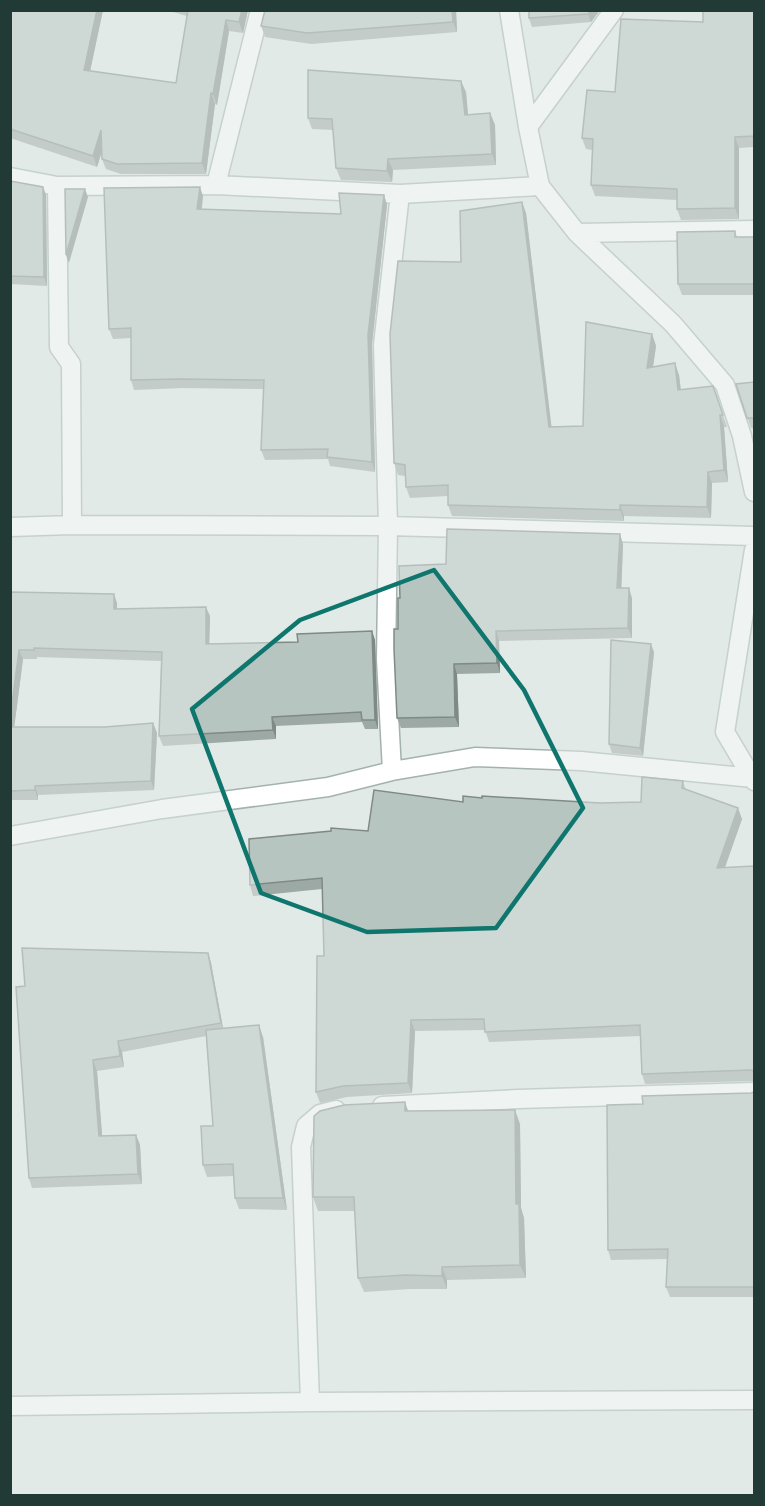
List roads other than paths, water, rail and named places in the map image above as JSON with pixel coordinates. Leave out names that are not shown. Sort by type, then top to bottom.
[{"type":"street","points":[[216,185],[260,10]]},
{"type":"street","points":[[509,10],[540,186],[577,233],[673,324],[725,385],[742,436],[754,492]]},
{"type":"street","points":[[528,127],[614,10]]},
{"type":"street","points":[[10,177],[57,186],[216,185],[400,194],[540,186]]},
{"type":"street","points":[[57,186],[59,347],[71,364],[72,525]]},
{"type":"street","points":[[392,771],[386,659],[388,526],[383,345],[400,194]]},
{"type":"street","points":[[577,233],[754,230]]},
{"type":"street","points":[[10,527],[72,525],[388,526],[754,536]]},
{"type":"street","points":[[754,550],[751,596],[725,732],[754,779]]},
{"type":"street","points":[[10,836],[162,808],[328,787],[392,771],[475,757],[581,761],[754,779]]},
{"type":"street","points":[[370,1107],[754,1092]]},
{"type":"street","points":[[310,1402],[301,1147],[306,1126],[320,1114],[348,1108]]},
{"type":"street","points":[[10,1406],[754,1400]]}]
